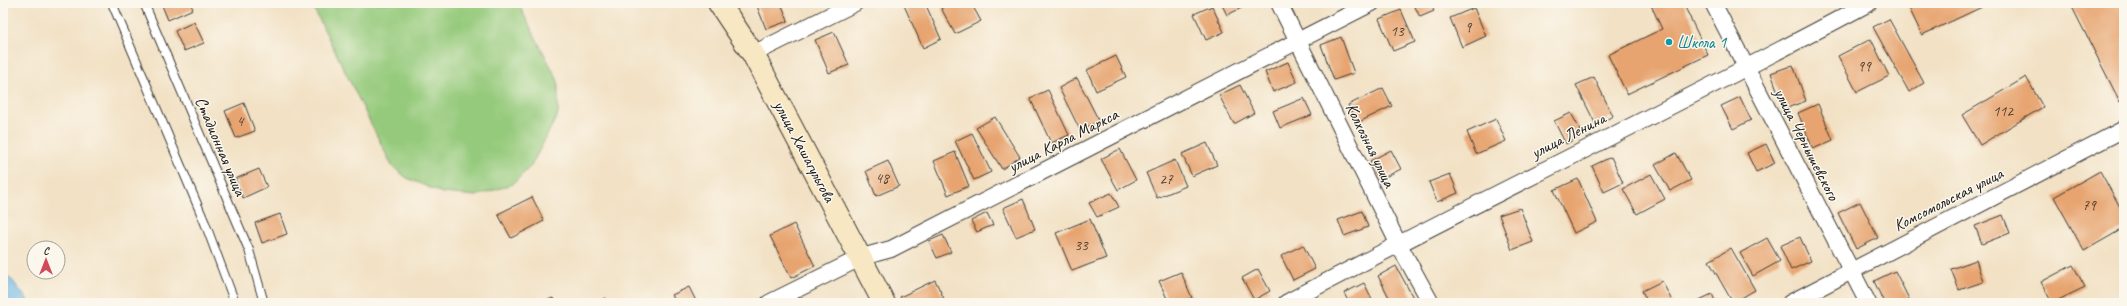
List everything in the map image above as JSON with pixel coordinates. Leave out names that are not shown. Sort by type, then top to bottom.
[{"type":"main road","name":"улица Хашагульгова","points":[[719,3],[754,54],[862,257],[884,303]]},
{"type":"street","points":[[754,54],[855,3]]},
{"type":"street","name":"Колхозная улица","points":[[1279,3],[1398,243],[1431,303]]},
{"type":"street","name":"улица Карла Маркса","points":[[769,303],[862,257],[891,249],[1372,3]]},
{"type":"street","name":"улица Чернышевского","points":[[1713,3],[1868,303]]},
{"type":"street","name":"улица Ленина","points":[[1286,303],[1398,243],[1591,145],[1747,69],[1869,3]]},
{"type":"street","name":"Комсомольская улица","points":[[1790,303],[2124,129]]},
{"type":"lane","points":[[112,3],[205,223],[235,303]]},
{"type":"lane","name":"Стадионная улица","points":[[144,3],[249,250],[264,303]]},
{"type":"green space","points":[[311,3],[518,3],[558,81],[558,114],[531,166],[513,184],[476,196],[442,193],[407,178],[392,166]]},
{"type":"water","points":[[3,272],[12,280],[30,303],[3,303]]},
{"type":"building","points":[[161,3],[190,3],[193,9],[168,20]]},
{"type":"building","points":[[763,3],[781,3],[788,21],[766,29],[757,6]]},
{"type":"building","points":[[903,3],[925,3],[941,39],[923,48]]},
{"type":"building","points":[[951,3],[971,3],[981,21],[955,34],[941,8]]},
{"type":"building","points":[[1221,3],[1252,3],[1227,15]]},
{"type":"building","points":[[1413,3],[1430,3],[1434,11],[1420,17]]},
{"type":"building","name":"Школа 1","points":[[1650,3],[1683,3],[1708,55],[1627,94],[1608,55],[1662,29]]},
{"type":"building","points":[[1915,3],[1980,3],[1982,7],[1922,35],[1908,6]]},
{"type":"building","points":[[2070,3],[2124,3],[2124,100],[2120,102]]},
{"type":"building","points":[[1212,6],[1224,32],[1206,40],[1194,14]]},
{"type":"building","points":[[1474,8],[1486,36],[1462,47],[1450,18]]},
{"type":"building","points":[[1401,10],[1415,42],[1393,51],[1379,19]]},
{"type":"building","points":[[1889,19],[1924,83],[1909,92],[1873,27]]},
{"type":"building","points":[[194,22],[204,43],[184,51],[175,31]]},
{"type":"building","points":[[834,32],[849,65],[829,73],[815,40]]},
{"type":"building","points":[[1341,37],[1354,73],[1334,80],[1321,45]]},
{"type":"building","points":[[1871,39],[1889,76],[1857,92],[1838,56]]},
{"type":"building","points":[[1116,56],[1126,77],[1096,91],[1087,70]]},
{"type":"building","points":[[1288,62],[1297,82],[1273,92],[1265,72]]},
{"type":"building","points":[[1793,65],[1806,101],[1784,109],[1771,73]]},
{"type":"building","points":[[1594,77],[1613,116],[1596,125],[1576,85]]},
{"type":"building","points":[[2026,77],[2043,107],[1980,145],[1962,115]]},
{"type":"building","points":[[1077,78],[1099,121],[1080,130],[1059,88]]},
{"type":"building","points":[[1240,85],[1254,113],[1234,124],[1219,95]]},
{"type":"building","points":[[1383,88],[1392,106],[1357,123],[1348,105]]},
{"type":"building","points":[[1048,90],[1069,135],[1051,143],[1030,98]]},
{"type":"building","points":[[1740,97],[1751,120],[1733,129],[1721,106]]},
{"type":"building","points":[[1304,98],[1312,115],[1280,128],[1273,111]]},
{"type":"building","points":[[244,103],[255,131],[236,138],[225,111]]},
{"type":"building","points":[[1818,104],[1833,140],[1813,149],[1798,113]]},
{"type":"building","points":[[1571,113],[1583,135],[1566,144],[1554,121]]},
{"type":"building","points":[[995,117],[1020,157],[1002,169],[976,128]]},
{"type":"building","points":[[1496,119],[1506,141],[1476,154],[1467,132]]},
{"type":"building","points":[[972,133],[991,172],[974,180],[955,141]]},
{"type":"building","points":[[1207,143],[1217,165],[1192,176],[1182,154]]},
{"type":"building","points":[[1766,144],[1775,163],[1756,172],[1747,153]]},
{"type":"building","points":[[1120,149],[1136,180],[1118,190],[1101,159]]},
{"type":"building","points":[[1391,150],[1401,169],[1379,180],[1370,161]]},
{"type":"building","points":[[955,152],[969,186],[948,195],[934,161]]},
{"type":"building","points":[[1676,153],[1691,180],[1670,191],[1655,165]]},
{"type":"building","points":[[1611,157],[1623,183],[1604,192],[1592,166]]},
{"type":"building","points":[[1175,160],[1186,186],[1157,198],[1146,173]]},
{"type":"building","points":[[888,161],[899,186],[876,196],[866,171]]},
{"type":"building","points":[[259,169],[267,187],[243,198],[235,179]]},
{"type":"building","points":[[2100,171],[2124,214],[2124,228],[2084,251],[2054,197]]},
{"type":"building","points":[[1450,174],[1458,193],[1437,202],[1429,182]]},
{"type":"building","points":[[1651,174],[1665,199],[1637,214],[1623,189]]},
{"type":"building","points":[[1578,179],[1597,222],[1574,233],[1554,190]]},
{"type":"building","points":[[1111,193],[1119,207],[1097,217],[1089,203]]},
{"type":"building","points":[[532,197],[544,221],[511,238],[498,214]]},
{"type":"building","points":[[1023,199],[1035,229],[1016,237],[1003,208]]},
{"type":"building","points":[[1860,202],[1878,238],[1856,249],[1838,213]]},
{"type":"building","points":[[1520,208],[1533,242],[1512,250],[1499,215]]},
{"type":"building","points":[[1362,211],[1368,227],[1344,236],[1338,220]]},
{"type":"building","points":[[987,213],[993,225],[977,232],[971,221]]},
{"type":"building","points":[[280,214],[287,234],[262,243],[255,223]]},
{"type":"building","points":[[2003,215],[2010,233],[1982,244],[1975,226]]},
{"type":"building","points":[[1090,219],[1106,258],[1072,271],[1056,233]]},
{"type":"building","points":[[794,224],[815,266],[791,278],[770,236]]},
{"type":"building","points":[[943,235],[951,252],[937,258],[929,241]]},
{"type":"building","points":[[1800,237],[1811,261],[1791,270],[1780,246]]},
{"type":"building","points":[[1767,238],[1780,261],[1753,276],[1740,253]]},
{"type":"building","points":[[1303,245],[1315,269],[1293,280],[1281,256]]},
{"type":"building","points":[[1731,248],[1755,290],[1733,303],[1709,261]]},
{"type":"building","points":[[1976,260],[1983,282],[1959,290],[1951,269]]},
{"type":"building","points":[[2073,265],[2085,287],[2052,303],[2041,282]]},
{"type":"building","points":[[1396,266],[1416,303],[1392,303],[1378,276]]},
{"type":"building","points":[[1258,269],[1270,291],[1254,300],[1242,278]]},
{"type":"building","points":[[1895,271],[1911,303],[1884,303],[1874,281]]},
{"type":"building","points":[[1181,272],[1192,298],[1179,303],[1169,303],[1159,281]]},
{"type":"building","points":[[935,280],[946,303],[903,303],[900,297]]},
{"type":"building","points":[[1662,281],[1673,303],[1648,303],[1642,291]]},
{"type":"building","points":[[1364,283],[1372,299],[1363,303],[1349,303],[1344,293]]},
{"type":"building","points":[[689,287],[697,303],[676,303],[672,295]]},
{"type":"building","points":[[1712,294],[1716,303],[1693,303]]},
{"type":"building","points":[[553,298],[555,303],[539,303]]},
{"type":"building","points":[[606,298],[608,303],[593,303]]},
{"type":"place","name":"Школа 1","points":[[1669,42]]}]
